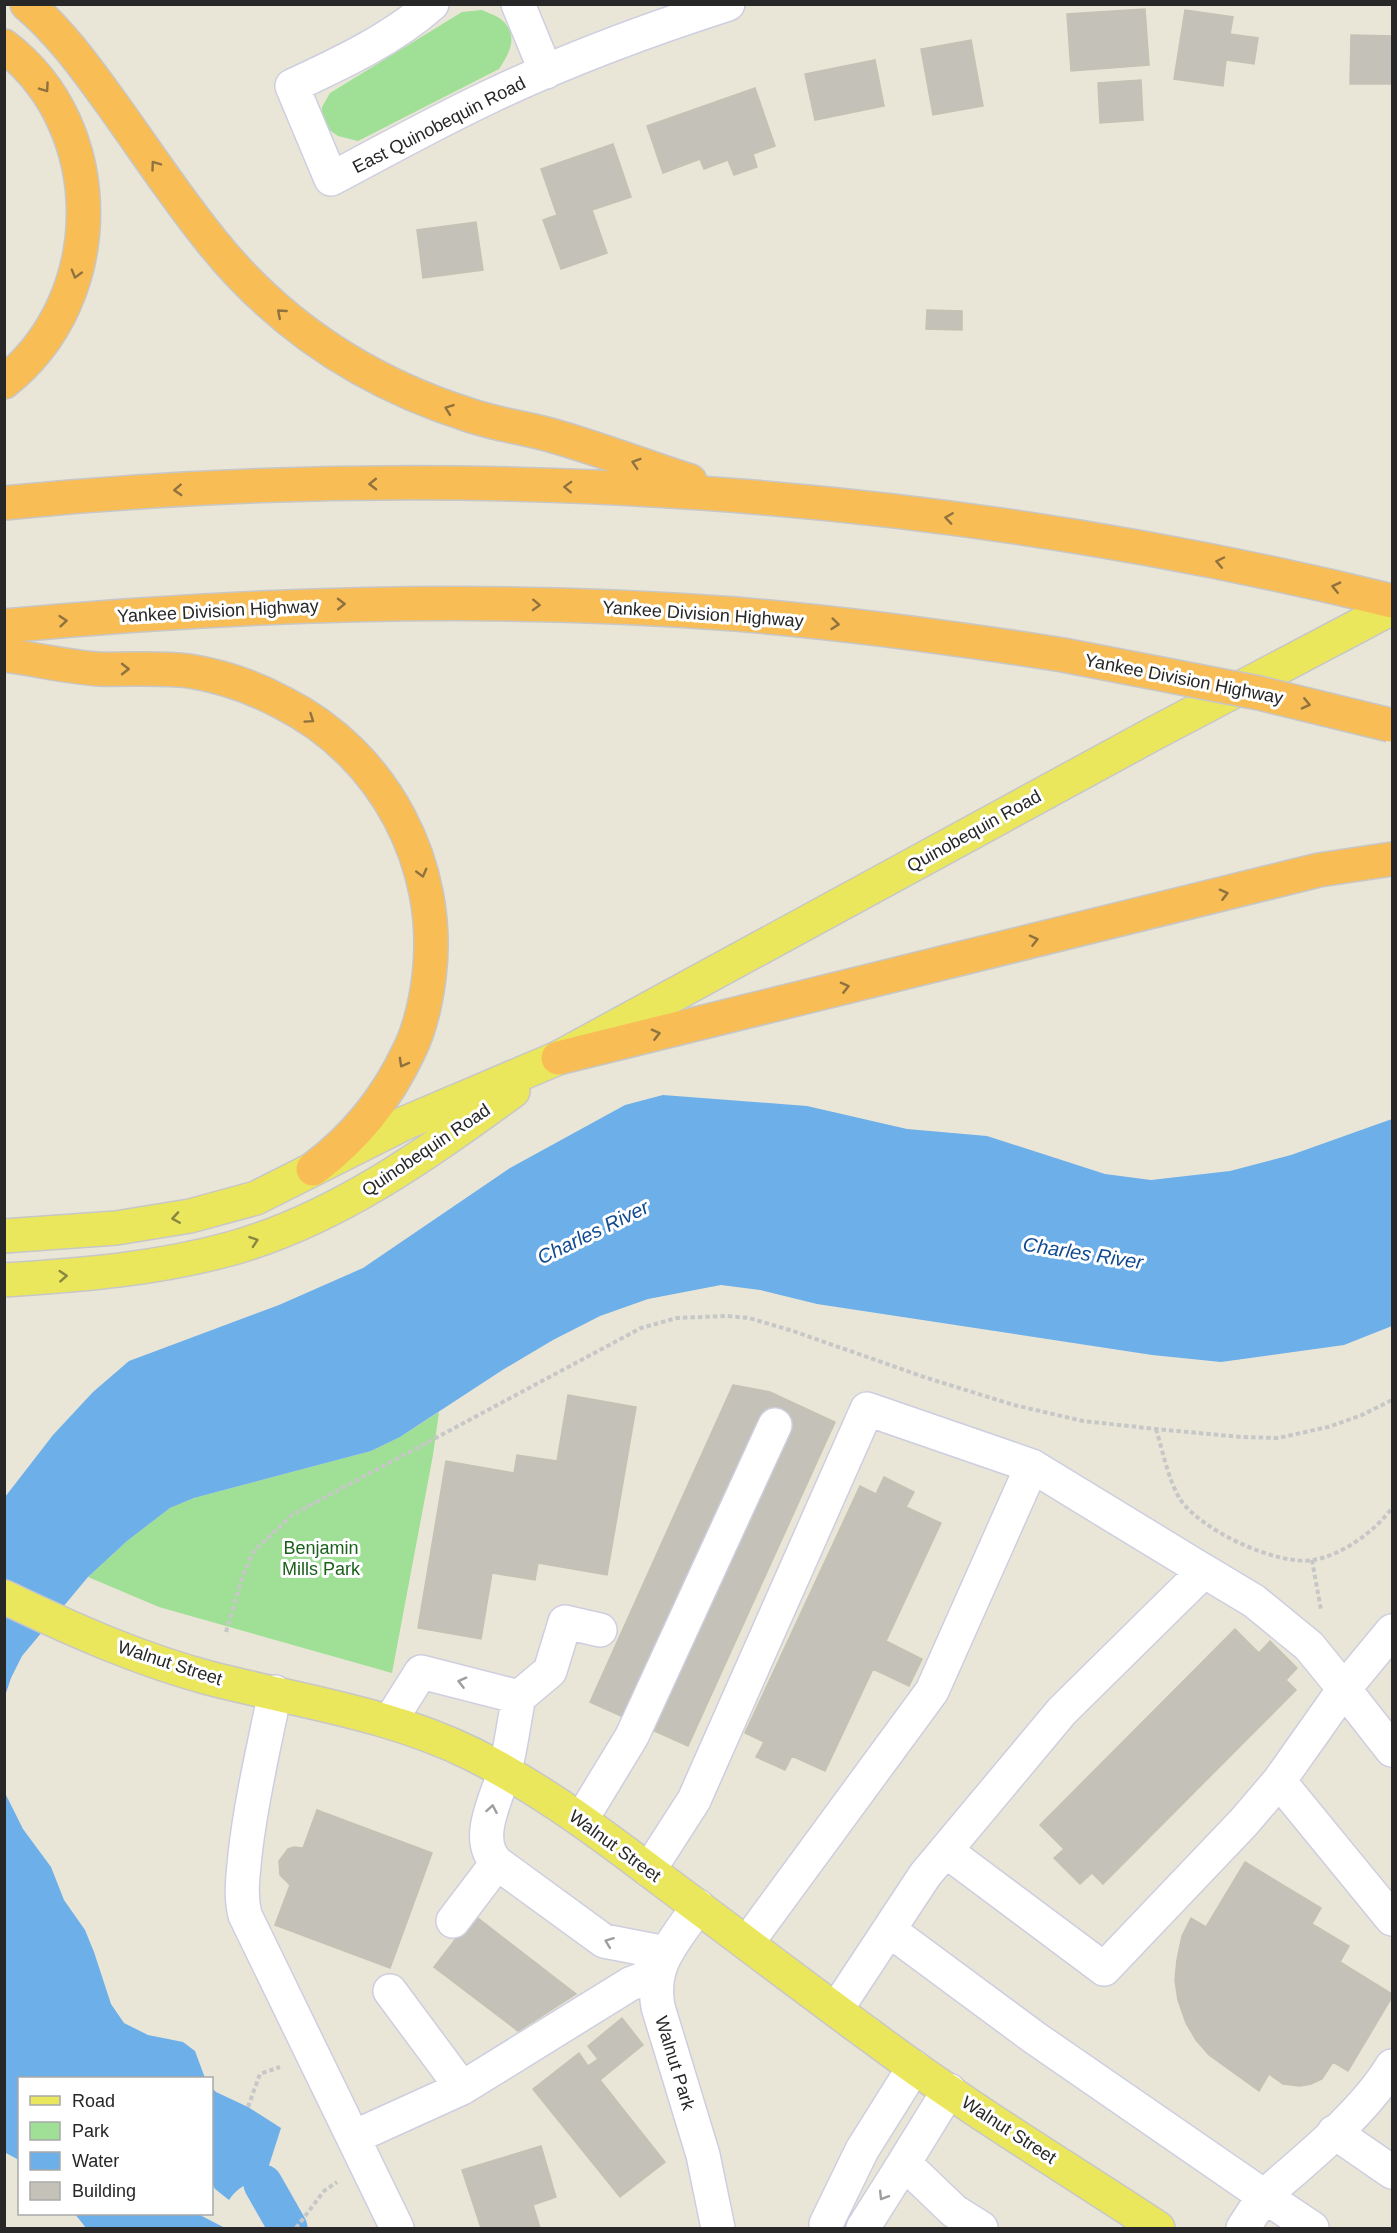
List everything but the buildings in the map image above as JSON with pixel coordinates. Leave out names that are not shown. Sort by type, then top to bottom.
[{"type":"highway","points":[[27,4],[54,29],[80,59],[214,245],[263,297],[325,348],[367,374],[470,416],[556,437],[732,495]]},
{"type":"highway","points":[[4,46],[41,82],[60,112],[76,154],[85,207],[81,252],[68,298],[56,323],[27,362],[4,382]]},
{"type":"highway","points":[[4,503],[183,490],[390,484],[525,485],[732,495],[844,505],[995,524],[1155,550],[1278,574],[1392,601]]},
{"type":"highway","name":"Yankee Division Highway","points":[[4,626],[128,615],[263,607],[399,603],[665,609],[798,620],[928,635],[1064,655],[1259,693],[1391,726]]},
{"type":"highway","points":[[4,655],[98,669],[190,671],[239,684],[282,702],[319,724],[354,754],[384,790],[414,849],[427,893],[431,962],[424,1005],[410,1050],[379,1104],[346,1141],[313,1169]]},
{"type":"highway","points":[[558,1058],[1288,878],[1392,859]]},
{"type":"main road","name":"Quinobequin Road","points":[[4,1236],[116,1228],[190,1216],[256,1198],[405,1123],[558,1058],[1151,735],[1392,608]]},
{"type":"main road","name":"Quinobequin Road","points":[[4,1280],[95,1274],[167,1263],[235,1247],[297,1224],[359,1195],[392,1175],[443,1142],[558,1058]]},
{"type":"main road","name":"Walnut Street","points":[[4,1597],[84,1633],[172,1666],[214,1679],[390,1721],[448,1743],[504,1772],[581,1820],[914,2067],[1158,2229]]},
{"type":"street","name":"East Quinobequin Road","points":[[432,4],[397,31],[292,86],[331,178],[490,96],[632,38],[728,4]]},
{"type":"street","name":"East Quinobequin Road","points":[[518,4],[546,72]]},
{"type":"street","points":[[649,1870],[694,1800],[867,1409],[1032,1466],[1254,1601],[1310,1646],[1392,1750]]},
{"type":"street","points":[[581,1820],[632,1736],[775,1425]]},
{"type":"street","points":[[747,1943],[932,1691],[1032,1466]]},
{"type":"street","points":[[836,2010],[925,1875],[1062,1711],[1204,1571]]},
{"type":"street","points":[[600,1630],[565,1622],[550,1671],[519,1696],[504,1772],[493,1802],[486,1841],[490,1856],[497,1863],[604,1941],[661,1965]]},
{"type":"street","points":[[946,1851],[1104,1969],[1244,1822],[1279,1781],[1344,1689],[1392,1631]]},
{"type":"street","points":[[390,1721],[421,1672],[519,1696]]},
{"type":"street","points":[[275,1692],[249,1814],[241,1898],[245,1915],[397,2229]]},
{"type":"street","points":[[1279,1781],[1392,1919]]},
{"type":"street","points":[[453,1921],[497,1863]]},
{"type":"street","points":[[354,2138],[462,2088],[630,1984],[648,1977],[661,1965],[698,1906]]},
{"type":"street","points":[[889,1930],[1035,2038],[1312,2229]]},
{"type":"street","name":"Walnut Park","points":[[661,1965],[655,1987],[658,2007],[703,2155],[718,2229]]},
{"type":"street","points":[[390,1991],[462,2088]]},
{"type":"street","points":[[1243,2229],[1264,2196],[1334,2132],[1380,2085],[1392,2066]]},
{"type":"street","points":[[826,2224],[862,2150],[914,2067]]},
{"type":"street","points":[[863,2229],[949,2091]]},
{"type":"street","points":[[1334,2132],[1392,2172]]},
{"type":"street","points":[[904,2163],[954,2211],[981,2229]]},
{"type":"path","points":[[226,1632],[242,1578],[253,1552],[292,1515],[641,1328],[657,1322],[698,1316],[749,1318],[1014,1405],[1083,1421],[1156,1429],[1278,1438],[1328,1427],[1362,1415],[1392,1400]]},
{"type":"path","points":[[1156,1429],[1180,1498],[1206,1525],[1231,1540],[1253,1549],[1275,1555],[1312,1560],[1328,1556],[1365,1535],[1385,1518],[1392,1508]]},
{"type":"path","points":[[248,2107],[260,2074],[314,2055]]},
{"type":"path","points":[[296,2229],[318,2199]]},
{"type":"green space","points":[[482,10],[501,19],[511,33],[509,51],[499,69],[358,141],[338,136],[321,124],[322,107],[330,93],[462,12]]},
{"type":"green space","name":"Benjamin Mills Park","points":[[439,1412],[392,1673],[159,1607],[88,1577],[127,1541],[170,1508],[194,1498],[371,1451],[400,1437]]},
{"type":"water","name":"Charles River","points":[[663,1095],[807,1106],[907,1129],[987,1136],[1105,1174],[1151,1180],[1230,1171],[1291,1155],[1392,1119],[1392,1326],[1344,1345],[1221,1362],[1152,1355],[817,1304],[760,1290],[721,1285],[648,1299],[600,1316],[553,1340],[400,1437],[371,1451],[194,1498],[170,1508],[127,1541],[88,1577],[22,1656],[6,1693],[5,1713],[5,1497],[53,1435],[93,1392],[129,1361],[279,1305],[363,1268],[510,1168],[625,1105]]},
{"type":"water","points":[[4,1791],[23,1829],[51,1867],[64,1900],[85,1930],[111,2004],[124,2023],[148,2035],[183,2042],[195,2051],[205,2077],[18,2077],[18,2159],[4,2152]]},
{"type":"water","points":[[213,2089],[281,2128],[263,2184],[243,2186],[229,2200],[215,2189],[213,2184]]},
{"type":"water","points":[[76,2215],[200,2215],[225,2228],[86,2228]]},
{"type":"waterway","points":[[263,2184],[288,2228]]}]
